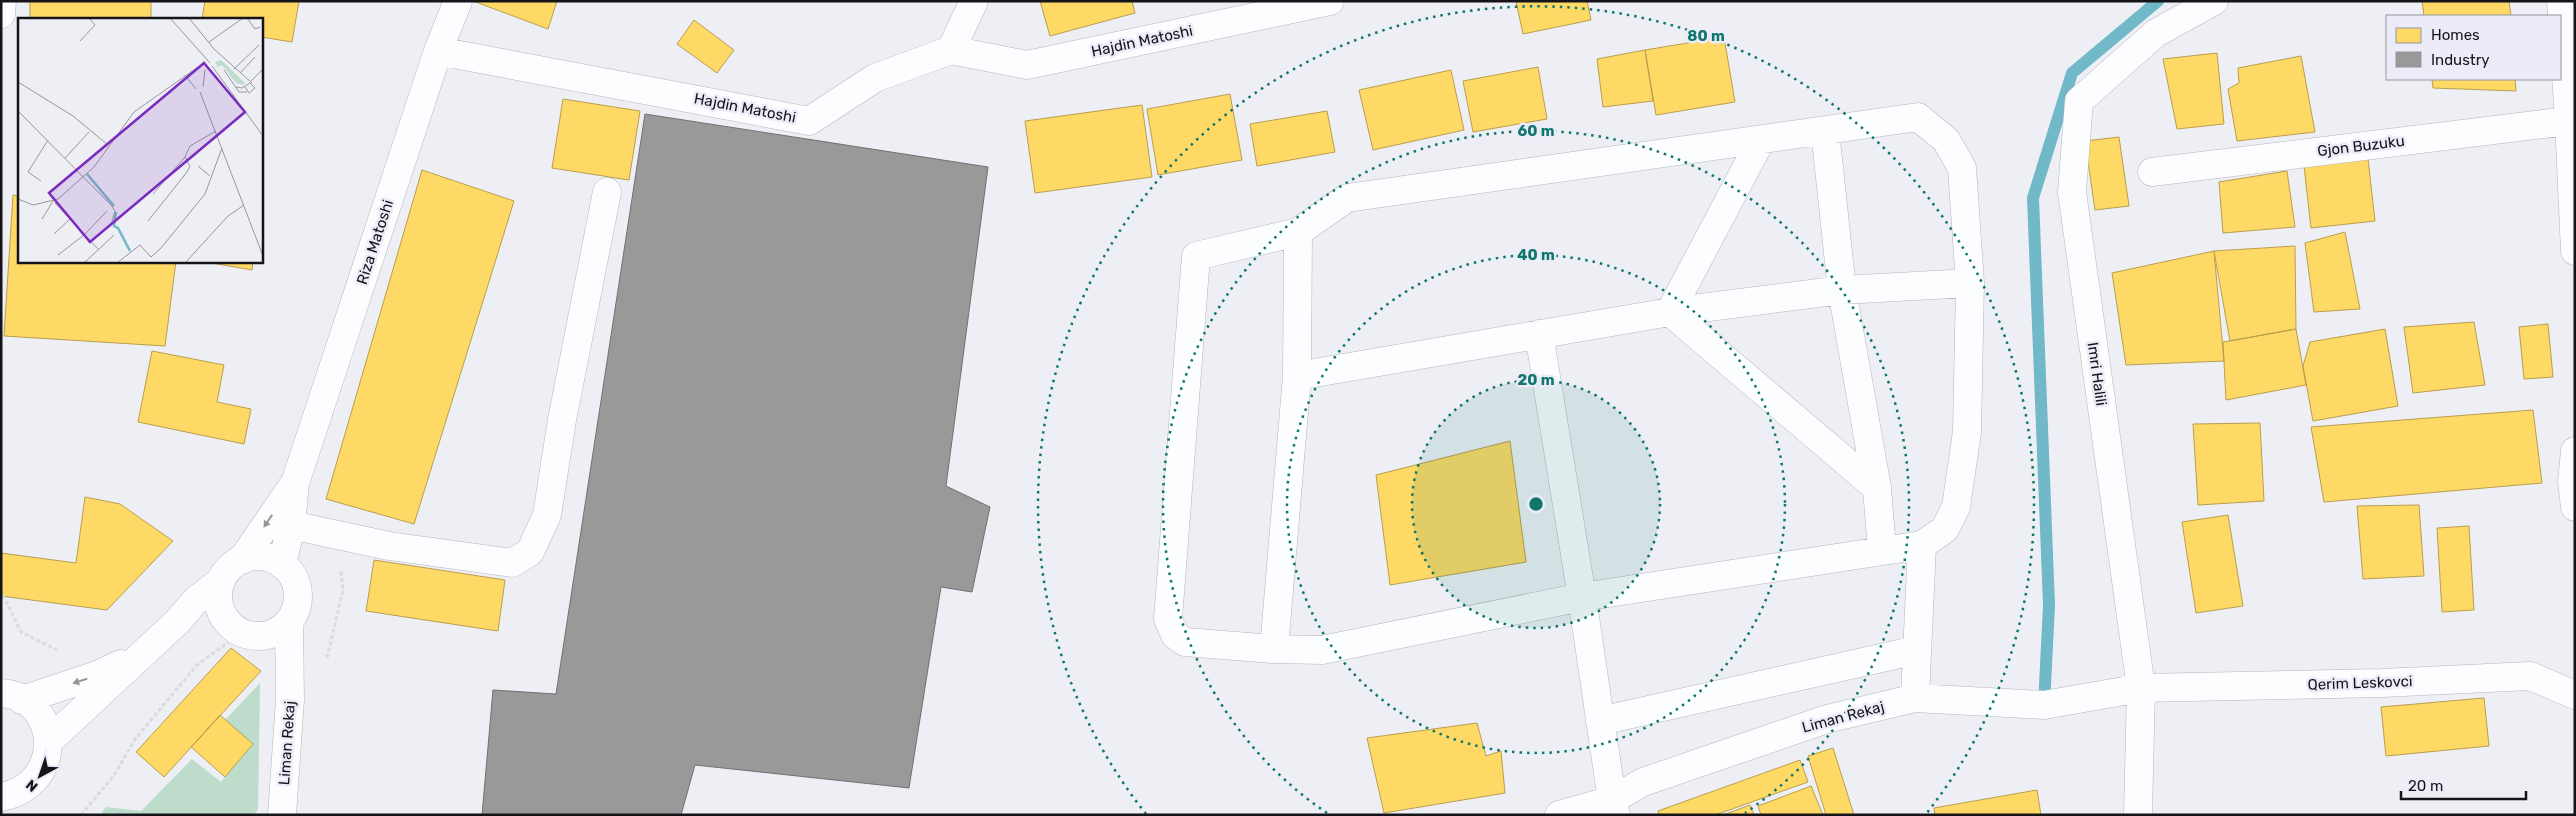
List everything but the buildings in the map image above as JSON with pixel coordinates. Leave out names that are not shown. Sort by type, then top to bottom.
[{"type":"street","points":[[1,14],[2,1]]},
{"type":"street","name":"Riza Matoshi","points":[[295,483],[438,51],[458,1]]},
{"type":"street","points":[[951,50],[974,1]]},
{"type":"street","name":"Hajdin Matoshi","points":[[438,51],[808,120],[875,78],[951,50],[1027,65],[1330,1]]},
{"type":"street","name":"Imri Halili","points":[[2138,815],[2141,688],[2072,192],[2079,101],[2156,33],[2214,1]]},
{"type":"street","points":[[2561,1],[2572,120],[2575,251]]},
{"type":"street","points":[[1918,118],[1946,140],[1962,168],[1970,283],[1967,432],[1956,507],[1945,529],[1922,545],[1582,597],[1322,650],[1274,649],[1185,642],[1175,635],[1168,619],[1196,256],[1298,232],[1347,198],[1825,131],[1918,118]]},
{"type":"street","name":"Gjon Buzuku","points":[[2152,172],[2572,120]]},
{"type":"street","points":[[1825,131],[1842,290],[1877,488],[1882,550]]},
{"type":"street","points":[[1670,312],[1761,140]]},
{"type":"street","points":[[291,525],[388,546],[512,563],[530,552],[547,515],[562,420],[607,192]]},
{"type":"street","points":[[1274,649],[1297,376],[1298,232]]},
{"type":"street","points":[[1297,376],[1670,312],[1842,290],[1970,283]]},
{"type":"street","points":[[1670,312],[1877,488]]},
{"type":"street","points":[[1539,334],[1614,807]]},
{"type":"street","points":[[2575,451],[2572,482],[2575,507]]},
{"type":"street","points":[[282,565],[291,525],[295,483]]},
{"type":"street","points":[[242,560],[295,483]]},
{"type":"street","points":[[1915,698],[1922,545]]},
{"type":"street","points":[[48,742],[177,622],[196,600],[220,581],[229,568],[242,560],[256,557],[270,558],[282,565],[291,574],[296,585],[296,604],[289,622],[280,630],[268,635],[257,646]]},
{"type":"street","points":[[220,581],[219,605],[224,618],[232,627],[290,672]]},
{"type":"street","points":[[177,622],[224,618]]},
{"type":"street","name":"Liman Rekaj","points":[[282,815],[290,672],[289,622]]},
{"type":"street","points":[[1600,722],[1917,650]]},
{"type":"street","points":[[12,696],[97,675],[141,655]]},
{"type":"street","name":"Qerim Leskovci","points":[[2141,688],[2382,683],[2530,676],[2575,695]]},
{"type":"street","name":"Liman Rekaj","points":[[1559,815],[1614,807],[1643,782],[1827,719],[1915,698],[2044,705],[2141,688]]},
{"type":"street","points":[[7,802],[29,786],[40,774],[47,758],[48,742],[45,725],[36,711],[12,696]]},
{"type":"path","points":[[325,667],[342,590],[337,535]]},
{"type":"path","points":[[81,815],[115,774],[135,739],[197,665],[234,638],[253,648],[257,646]]},
{"type":"green space","points":[[260,683],[258,810],[253,815],[100,815],[106,807],[141,811],[192,759],[221,782],[253,744],[225,720]]},
{"type":"waterway","points":[[2044,705],[2049,605],[2033,198],[2072,73],[2158,1]]}]
